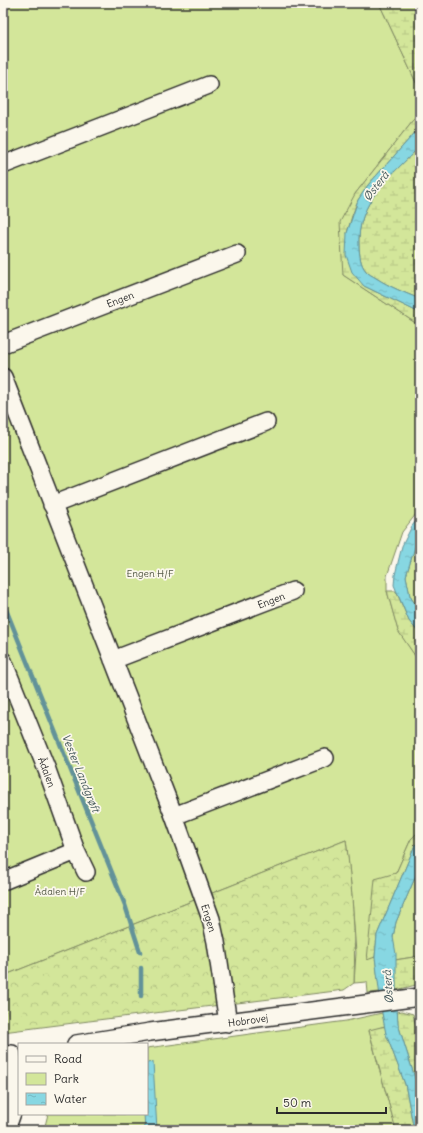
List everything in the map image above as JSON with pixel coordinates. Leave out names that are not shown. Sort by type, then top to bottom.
[{"type":"street","points":[[3,165],[209,84]]},
{"type":"street","name":"Engen","points":[[3,344],[237,254]]},
{"type":"street","name":"Engen","points":[[3,377],[174,816],[211,919],[216,942],[228,1023]]},
{"type":"street","points":[[52,505],[266,422]]},
{"type":"street","name":"Engen","points":[[113,660],[293,591]]},
{"type":"street","name":"Ådalen","points":[[3,662],[10,695],[47,770],[76,851],[86,872]]},
{"type":"street","points":[[174,816],[325,758]]},
{"type":"street","points":[[3,881],[76,851]]},
{"type":"street","name":"Hobrovej","points":[[82,1043],[150,1032],[420,997]]},
{"type":"street","points":[[6,1130],[12,1113],[16,1092],[11,1054]]},
{"type":"green space","name":"Engen H/F","points":[[3,3],[379,3],[420,91],[420,111],[355,194],[343,275],[420,326],[420,509],[402,532],[387,576],[387,591],[398,630],[420,663],[420,830],[411,839],[396,873],[367,959],[375,957],[380,992],[368,993],[367,982],[354,983],[356,953],[346,840],[3,976]]},
{"type":"green space","points":[[379,3],[420,3],[420,91]]},
{"type":"green space","points":[[420,111],[420,127],[368,185],[358,200],[347,233],[364,286],[420,313],[420,326],[343,275],[340,222],[355,194]]},
{"type":"green space","points":[[420,146],[420,299],[392,287],[368,273],[361,263],[359,248],[363,216],[369,203],[387,179]]},
{"type":"green space","points":[[420,538],[420,612],[410,596],[406,576],[415,547]]},
{"type":"green space","points":[[387,591],[396,591],[409,621],[420,634],[420,663],[398,631]]},
{"type":"green space","points":[[420,830],[420,840],[415,845],[377,935],[375,957],[367,960],[375,879],[396,873],[411,839]]},
{"type":"green space","points":[[346,840],[353,911],[354,983],[344,990],[3,1032],[3,976]]},
{"type":"green space","points":[[420,866],[420,956],[395,960],[393,937],[396,922]]},
{"type":"green space","points":[[420,956],[420,984],[396,990],[395,960]]},
{"type":"green space","points":[[402,1011],[413,1014],[420,1043],[420,1094],[398,1024],[397,1012]]},
{"type":"green space","points":[[382,1013],[385,1026],[369,1031],[396,1130],[44,1130],[48,1115],[148,1115],[148,1048],[346,1021]]},
{"type":"green space","points":[[385,1026],[386,1034],[405,1084],[414,1130],[396,1130],[369,1030]]},
{"type":"water","name":"Østerå","points":[[420,127],[420,146],[387,179],[369,203],[363,216],[359,248],[361,263],[367,272],[392,287],[420,299],[420,313],[364,286],[352,272],[346,255],[347,233],[358,200],[368,185]]},
{"type":"water","points":[[420,516],[420,538],[415,547],[406,576],[410,596],[420,612],[420,634],[409,621],[394,585],[402,546],[412,526]]},
{"type":"water","name":"Østerå","points":[[420,840],[420,866],[396,922],[393,937],[396,954],[398,1024],[420,1094],[420,1130],[414,1130],[405,1084],[386,1034],[375,957],[377,935],[415,845]]},
{"type":"water","points":[[153,1062],[157,1130],[145,1130],[144,1115],[148,1115],[148,1063]]},
{"type":"waterway","name":"Vester Landgrøft","points":[[3,602],[125,905],[140,952]]},
{"type":"waterway","name":"Vester Landgrøft","points":[[141,968],[141,996]]},
{"type":"park label","name":"Ådalen H/F","points":[[60,891]]}]
